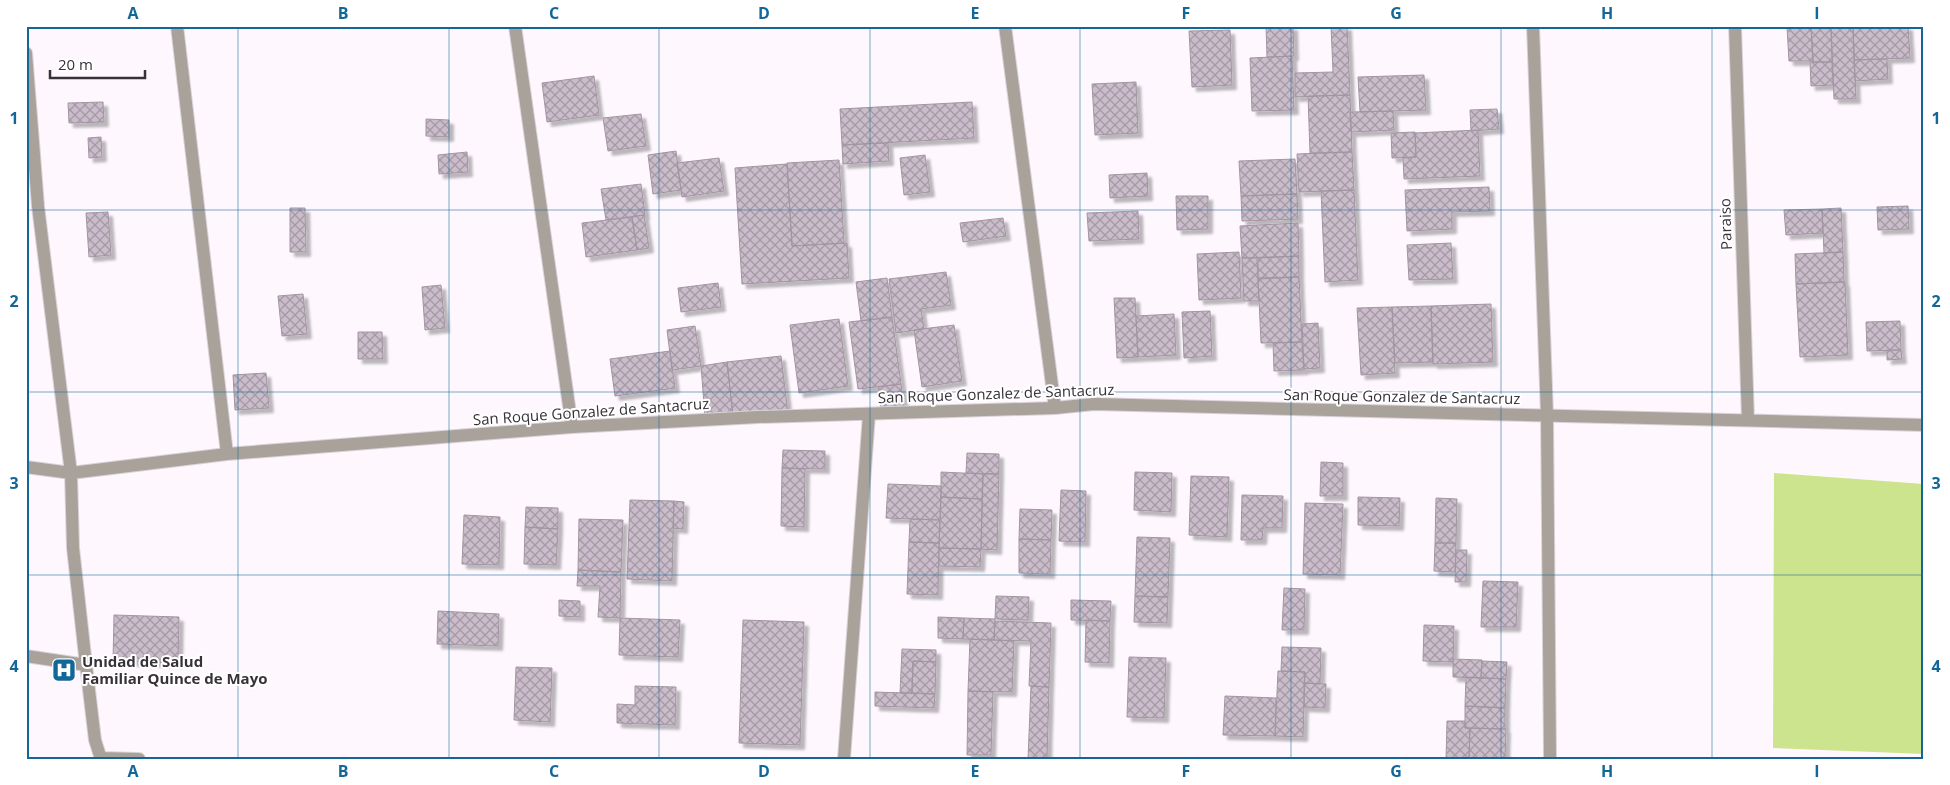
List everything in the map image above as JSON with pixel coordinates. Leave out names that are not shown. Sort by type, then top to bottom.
[{"type":"street","points":[[177,26],[227,454]]},
{"type":"street","points":[[515,26],[572,427]]},
{"type":"street","points":[[1005,26],[1055,408]]},
{"type":"street","points":[[1533,26],[1547,415],[1550,759]]},
{"type":"street","name":"Paraiso","points":[[1735,26],[1748,420]]},
{"type":"street","points":[[26,53],[38,206],[71,473],[73,548],[95,740],[101,758],[139,759]]},
{"type":"street","name":"San Roque Gonzalez de Santacruz","points":[[26,467],[71,473],[227,454],[572,427],[758,417],[1055,408],[1094,404],[1924,425]]},
{"type":"street","points":[[844,759],[869,414]]},
{"type":"street","points":[[26,656],[86,665]]},
{"type":"green space","points":[[1774,473],[1924,484],[1924,754],[1773,748]]},
{"type":"building","points":[[1266,26],[1293,26],[1294,56],[1267,57]]},
{"type":"building","points":[[1331,26],[1347,26],[1350,95],[1295,97],[1295,73],[1333,72]]},
{"type":"building","points":[[1811,26],[1813,61],[1789,61],[1787,27]]},
{"type":"building","points":[[1811,26],[1831,26],[1832,62],[1813,62]]},
{"type":"building","points":[[1831,26],[1853,26],[1856,99],[1834,99]]},
{"type":"building","points":[[1853,26],[1908,26],[1910,58],[1854,60]]},
{"type":"building","points":[[1230,30],[1232,85],[1192,87],[1189,31]]},
{"type":"building","points":[[1292,56],[1294,110],[1252,111],[1250,58]]},
{"type":"building","points":[[1887,59],[1888,79],[1855,81],[1854,60]]},
{"type":"building","points":[[1810,62],[1832,62],[1833,85],[1811,86]]},
{"type":"building","points":[[1424,75],[1426,110],[1360,112],[1358,77]]},
{"type":"building","points":[[594,76],[599,115],[547,122],[542,83]]},
{"type":"building","points":[[1136,82],[1138,133],[1095,135],[1092,84]]},
{"type":"building","points":[[1350,95],[1352,152],[1310,153],[1308,96]]},
{"type":"building","points":[[103,102],[104,122],[69,123],[68,103]]},
{"type":"building","points":[[972,102],[974,138],[842,145],[840,109]]},
{"type":"building","points":[[1497,109],[1499,129],[1471,131],[1470,110]]},
{"type":"building","points":[[1393,111],[1394,130],[1351,132],[1350,112]]},
{"type":"building","points":[[641,114],[646,146],[608,151],[603,118]]},
{"type":"building","points":[[426,119],[449,120],[449,137],[426,136]]},
{"type":"building","points":[[1478,130],[1480,176],[1404,179],[1403,158],[1416,157],[1415,133]]},
{"type":"building","points":[[1415,132],[1416,157],[1392,158],[1391,133]]},
{"type":"building","points":[[101,137],[102,157],[89,158],[88,138]]},
{"type":"building","points":[[888,143],[889,161],[843,164],[842,145]]},
{"type":"building","points":[[676,151],[681,190],[653,194],[648,155]]},
{"type":"building","points":[[467,152],[468,172],[439,174],[438,155]]},
{"type":"building","points":[[1352,152],[1354,190],[1299,192],[1297,154]]},
{"type":"building","points":[[925,155],[930,192],[904,195],[900,158]]},
{"type":"building","points":[[719,158],[724,191],[682,197],[677,163]]},
{"type":"building","points":[[1295,159],[1297,194],[1241,196],[1239,161]]},
{"type":"building","points":[[839,160],[844,243],[792,246],[787,163]]},
{"type":"building","points":[[787,164],[792,246],[847,243],[849,278],[742,284],[735,168]]},
{"type":"building","points":[[1147,173],[1148,196],[1110,198],[1109,175]]},
{"type":"building","points":[[641,184],[645,215],[606,220],[601,189]]},
{"type":"building","points":[[1489,187],[1490,211],[1452,212],[1452,229],[1407,231],[1405,190]]},
{"type":"building","points":[[1354,190],[1358,280],[1325,282],[1321,191]]},
{"type":"building","points":[[1297,194],[1298,219],[1242,221],[1241,196]]},
{"type":"building","points":[[1176,196],[1208,196],[1208,229],[1177,230]]},
{"type":"building","points":[[1908,206],[1909,229],[1878,230],[1877,207]]},
{"type":"building","points":[[290,208],[305,208],[306,252],[290,252]]},
{"type":"building","points":[[1841,208],[1843,252],[1824,253],[1822,209]]},
{"type":"building","points":[[1822,209],[1823,233],[1786,235],[1784,210]]},
{"type":"building","points":[[1138,211],[1139,239],[1089,241],[1087,213]]},
{"type":"building","points":[[108,212],[111,255],[89,257],[86,213]]},
{"type":"building","points":[[644,215],[649,248],[637,250],[632,217]]},
{"type":"building","points":[[632,217],[637,250],[586,257],[582,223]]},
{"type":"building","points":[[1003,218],[1006,236],[963,242],[960,223]]},
{"type":"building","points":[[1298,223],[1299,256],[1242,258],[1240,226]]},
{"type":"building","points":[[1451,243],[1453,279],[1409,280],[1407,245]]},
{"type":"building","points":[[1239,252],[1241,298],[1199,300],[1197,254]]},
{"type":"building","points":[[1843,252],[1844,282],[1796,284],[1795,254]]},
{"type":"building","points":[[1299,256],[1299,277],[1258,279],[1258,258]]},
{"type":"building","points":[[1242,258],[1257,258],[1259,301],[1244,301]]},
{"type":"building","points":[[946,272],[951,305],[921,309],[924,329],[896,333],[889,279]]},
{"type":"building","points":[[1299,277],[1302,342],[1261,343],[1258,278]]},
{"type":"building","points":[[887,278],[892,317],[861,321],[856,282]]},
{"type":"building","points":[[1845,282],[1848,355],[1800,357],[1796,284]]},
{"type":"building","points":[[718,283],[721,307],[681,312],[678,288]]},
{"type":"building","points":[[441,285],[445,328],[425,330],[422,287]]},
{"type":"building","points":[[303,294],[307,334],[282,336],[278,296]]},
{"type":"building","points":[[1114,298],[1135,298],[1138,357],[1117,358]]},
{"type":"building","points":[[1491,304],[1493,362],[1433,364],[1431,306]]},
{"type":"building","points":[[1431,306],[1433,362],[1395,363],[1392,307]]},
{"type":"building","points":[[1392,307],[1395,373],[1361,375],[1357,308]]},
{"type":"building","points":[[1210,311],[1212,356],[1184,358],[1182,312]]},
{"type":"building","points":[[1174,314],[1176,355],[1138,357],[1136,316]]},
{"type":"building","points":[[892,317],[901,384],[858,389],[849,322]]},
{"type":"building","points":[[839,319],[848,386],[799,393],[790,325]]},
{"type":"building","points":[[1900,321],[1901,350],[1867,351],[1866,322]]},
{"type":"building","points":[[1318,323],[1320,368],[1304,369],[1302,324]]},
{"type":"building","points":[[954,325],[962,381],[922,387],[914,330]]},
{"type":"building","points":[[695,326],[701,366],[672,370],[667,330]]},
{"type":"building","points":[[358,332],[382,332],[383,359],[358,359]]},
{"type":"building","points":[[1302,342],[1304,370],[1274,371],[1273,343]]},
{"type":"building","points":[[1887,350],[1901,350],[1902,359],[1887,360]]},
{"type":"building","points":[[670,351],[675,388],[615,396],[610,359]]},
{"type":"building","points":[[781,356],[788,414],[733,416],[727,362]]},
{"type":"building","points":[[727,362],[733,416],[705,417],[701,366]]},
{"type":"building","points":[[266,373],[269,408],[235,410],[233,375]]},
{"type":"building","points":[[901,384],[904,406],[881,409],[878,387]]},
{"type":"building","points":[[783,450],[825,451],[825,469],[782,468]]},
{"type":"building","points":[[967,453],[999,454],[999,474],[966,473]]},
{"type":"building","points":[[1321,462],[1343,463],[1343,496],[1320,496]]},
{"type":"building","points":[[782,468],[805,469],[804,527],[781,526]]},
{"type":"building","points":[[941,472],[983,474],[982,499],[941,497]]},
{"type":"building","points":[[1135,472],[1172,473],[1171,512],[1134,510]]},
{"type":"building","points":[[983,474],[999,474],[997,550],[981,549]]},
{"type":"building","points":[[1191,476],[1229,477],[1227,537],[1189,535]]},
{"type":"building","points":[[888,484],[941,486],[940,520],[886,518]]},
{"type":"building","points":[[1061,490],[1086,491],[1085,542],[1059,541]]},
{"type":"building","points":[[1242,495],[1283,496],[1282,528],[1263,528],[1262,540],[1241,540]]},
{"type":"building","points":[[941,497],[982,499],[981,549],[939,548]]},
{"type":"building","points":[[1358,497],[1400,498],[1399,526],[1358,525]]},
{"type":"building","points":[[1436,498],[1457,499],[1456,543],[1435,543]]},
{"type":"building","points":[[630,500],[674,501],[672,581],[627,579]]},
{"type":"building","points":[[674,501],[684,502],[683,529],[673,528]]},
{"type":"building","points":[[1305,503],[1343,504],[1340,575],[1303,574]]},
{"type":"building","points":[[526,507],[558,508],[558,529],[525,527]]},
{"type":"building","points":[[1020,509],[1052,510],[1051,540],[1019,539]]},
{"type":"building","points":[[464,515],[500,517],[499,565],[462,564]]},
{"type":"building","points":[[579,519],[623,520],[621,572],[578,570]]},
{"type":"building","points":[[910,519],[940,520],[939,543],[909,542]]},
{"type":"building","points":[[525,527],[558,529],[556,565],[524,564]]},
{"type":"building","points":[[1137,537],[1170,538],[1168,597],[1135,596]]},
{"type":"building","points":[[1019,539],[1051,540],[1050,574],[1019,573]]},
{"type":"building","points":[[909,542],[939,543],[938,595],[907,594]]},
{"type":"building","points":[[1435,543],[1456,543],[1455,572],[1434,571]]},
{"type":"building","points":[[939,548],[981,549],[980,567],[939,566]]},
{"type":"building","points":[[1456,550],[1467,550],[1466,582],[1455,582]]},
{"type":"building","points":[[578,570],[621,572],[620,618],[598,617],[600,586],[577,586]]},
{"type":"building","points":[[1483,581],[1518,582],[1516,627],[1481,627]]},
{"type":"building","points":[[1284,588],[1305,589],[1304,630],[1282,630]]},
{"type":"building","points":[[996,596],[1029,597],[1028,620],[995,619]]},
{"type":"building","points":[[1135,596],[1168,597],[1167,623],[1134,622]]},
{"type":"building","points":[[559,600],[580,601],[580,617],[559,616]]},
{"type":"building","points":[[1071,600],[1111,601],[1110,621],[1071,620]]},
{"type":"building","points":[[438,611],[499,614],[498,646],[437,644]]},
{"type":"building","points":[[114,615],[179,617],[178,663],[113,661]]},
{"type":"building","points":[[938,617],[964,618],[963,639],[938,638]]},
{"type":"building","points":[[620,618],[680,620],[678,657],[619,655]]},
{"type":"building","points":[[964,618],[995,619],[994,640],[963,639]]},
{"type":"building","points":[[743,620],[804,622],[800,745],[739,743]]},
{"type":"building","points":[[1086,620],[1110,621],[1109,663],[1085,662]]},
{"type":"building","points":[[995,621],[1051,623],[1049,687],[1029,686],[1031,641],[994,640]]},
{"type":"building","points":[[1424,625],[1454,626],[1453,662],[1423,661]]},
{"type":"building","points":[[970,639],[1014,641],[1012,692],[968,691]]},
{"type":"building","points":[[1282,647],[1321,648],[1320,684],[1304,683],[1305,672],[1281,671]]},
{"type":"building","points":[[902,649],[936,650],[936,662],[913,661],[912,693],[900,693]]},
{"type":"building","points":[[1129,657],[1166,658],[1164,718],[1127,717]]},
{"type":"building","points":[[1453,659],[1482,660],[1481,678],[1453,677]]},
{"type":"building","points":[[913,661],[936,662],[935,694],[912,693]]},
{"type":"building","points":[[1482,661],[1507,662],[1506,679],[1481,678]]},
{"type":"building","points":[[516,667],[552,668],[550,722],[514,720]]},
{"type":"building","points":[[1278,671],[1305,672],[1303,737],[1275,736]]},
{"type":"building","points":[[1466,677],[1506,679],[1505,708],[1465,706]]},
{"type":"building","points":[[1304,683],[1326,684],[1325,708],[1304,707]]},
{"type":"building","points":[[635,686],[676,687],[675,725],[617,723],[617,704],[635,705]]},
{"type":"building","points":[[1031,686],[1049,687],[1047,759],[1028,759]]},
{"type":"building","points":[[968,691],[993,692],[991,755],[967,755]]},
{"type":"building","points":[[875,692],[935,694],[934,708],[875,706]]},
{"type":"building","points":[[1225,696],[1276,698],[1275,736],[1223,735]]},
{"type":"building","points":[[1465,706],[1505,708],[1505,729],[1465,728]]},
{"type":"building","points":[[1447,721],[1465,721],[1465,728],[1470,728],[1469,759],[1446,759]]},
{"type":"building","points":[[1470,728],[1506,729],[1505,759],[1469,759]]},
{"type":"place","name":"Unidad de Salud Familiar Quince de Mayo","points":[[64,670]]}]
